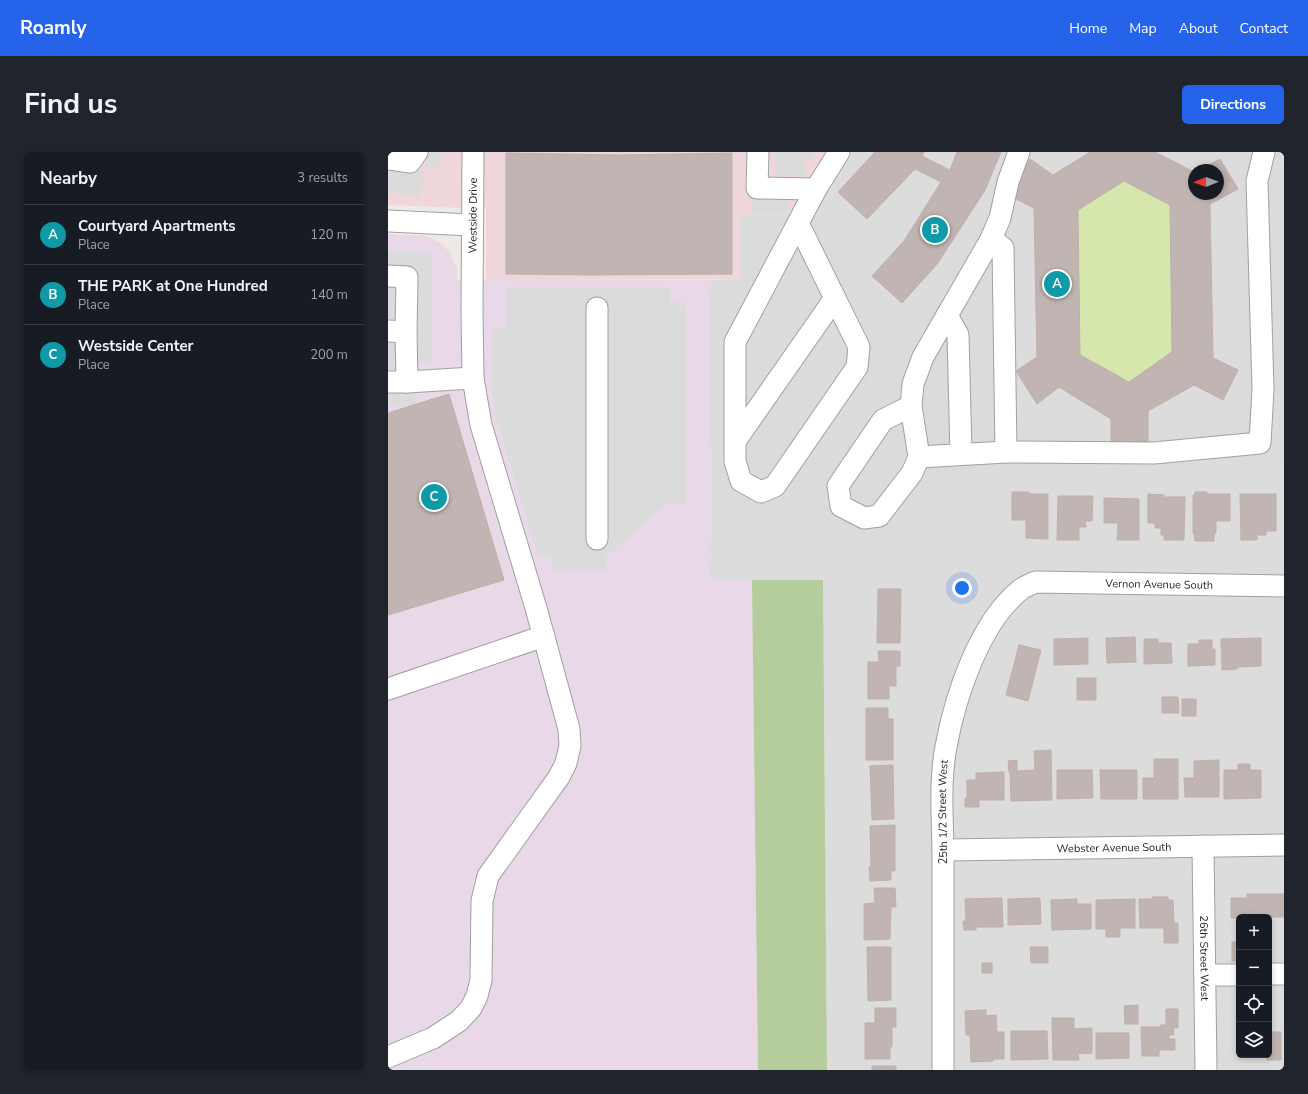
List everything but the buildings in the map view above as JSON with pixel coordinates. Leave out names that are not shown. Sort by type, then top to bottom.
[{"type":"street","points":[[388,159],[410,162],[417,152]]},
{"type":"street","name":"Westside Drive","points":[[388,1057],[433,1038],[459,1021],[471,1008],[477,996],[481,980],[482,901],[488,876],[559,777],[566,763],[570,746],[569,729],[544,636],[481,425],[473,378],[473,152]]},
{"type":"street","points":[[758,152],[758,188],[816,189]]},
{"type":"street","points":[[798,224],[859,347],[857,368],[776,486],[761,492],[741,481],[735,461],[735,342],[816,189],[838,152]]},
{"type":"street","points":[[911,406],[883,420],[838,486],[841,506],[864,518],[879,516],[912,473],[919,457],[911,406],[913,384],[923,357],[991,239],[1000,218],[1008,182],[1019,152]]},
{"type":"street","points":[[919,457],[1006,452],[1154,453],[1260,443],[1263,389],[1257,181],[1264,152]]},
{"type":"street","points":[[388,221],[472,225]]},
{"type":"street","points":[[991,239],[1003,248],[1006,452]]},
{"type":"street","points":[[388,276],[407,277],[397,331],[398,382],[473,378]]},
{"type":"street","points":[[736,440],[835,298]]},
{"type":"street","points":[[597,308],[598,539]]},
{"type":"street","points":[[947,315],[958,335],[961,454]]},
{"type":"street","name":"Vernon Avenue South","points":[[1035,582],[1284,586]]},
{"type":"street","name":"25th 1/2 Street West","points":[[943,1070],[942,796],[946,748],[957,701],[977,647],[1004,605],[1020,589],[1035,582]]},
{"type":"street","points":[[388,688],[544,636]]},
{"type":"street","name":"Webster Avenue South","points":[[943,850],[1284,845]]},
{"type":"street","name":"26th Street West","points":[[1203,846],[1206,1070]]},
{"type":"street","points":[[1272,974],[1284,974]]},
{"type":"street","points":[[1205,975],[1236,975]]},
{"type":"shaded area","points":[[388,152],[825,152],[789,214],[740,215],[740,279],[486,280],[486,209],[388,205]]},
{"type":"shaded area","points":[[427,152],[442,152],[439,170],[425,167]]},
{"type":"shaded area","points":[[776,152],[813,152],[814,159],[804,160],[806,175],[775,176]]},
{"type":"shaded area","points":[[825,152],[1284,152],[1284,1070],[827,1070],[823,580],[710,580],[711,280],[740,279],[740,215],[789,214]]},
{"type":"shaded area","points":[[1256,159],[1284,170],[1284,464],[1242,464],[1242,443],[1171,446],[1170,436],[1173,431],[1242,427],[1239,166]]},
{"type":"shaded area","points":[[388,165],[424,171],[420,197],[388,192]]},
{"type":"shaded area","points":[[751,197],[788,197],[788,213],[751,213]]},
{"type":"shaded area","points":[[833,208],[890,350],[765,541],[714,539],[710,427],[711,282],[743,282],[752,216],[817,215]]},
{"type":"shaded area","points":[[1026,221],[1028,351],[996,354],[998,472],[958,473],[910,551],[872,552],[770,542],[873,383],[887,372],[922,319],[980,222]]},
{"type":"shaded area","points":[[388,234],[425,236],[440,243],[450,252],[457,270],[457,280],[711,280],[710,580],[752,580],[758,1070],[388,1070]]},
{"type":"shaded area","points":[[388,251],[431,253],[432,362],[417,362],[416,405],[408,407],[388,406]]},
{"type":"shaded area","points":[[507,287],[670,287],[670,302],[685,302],[686,503],[668,503],[605,557],[606,570],[552,570],[551,555],[538,555],[495,415],[492,394],[493,328],[506,328]]},
{"type":"shaded area","points":[[1086,429],[1087,443],[1018,444],[1018,430]]},
{"type":"green space","points":[[1124,181],[1170,205],[1172,352],[1129,382],[1080,355],[1078,210]]},
{"type":"green space","points":[[752,580],[823,580],[827,1070],[758,1070]]},
{"type":"place","name":"THE PARK at One Hundred","points":[[935,230]]},
{"type":"place","name":"Courtyard Apartments","points":[[1057,284]]},
{"type":"place","name":"Westside Center","points":[[434,497]]}]
